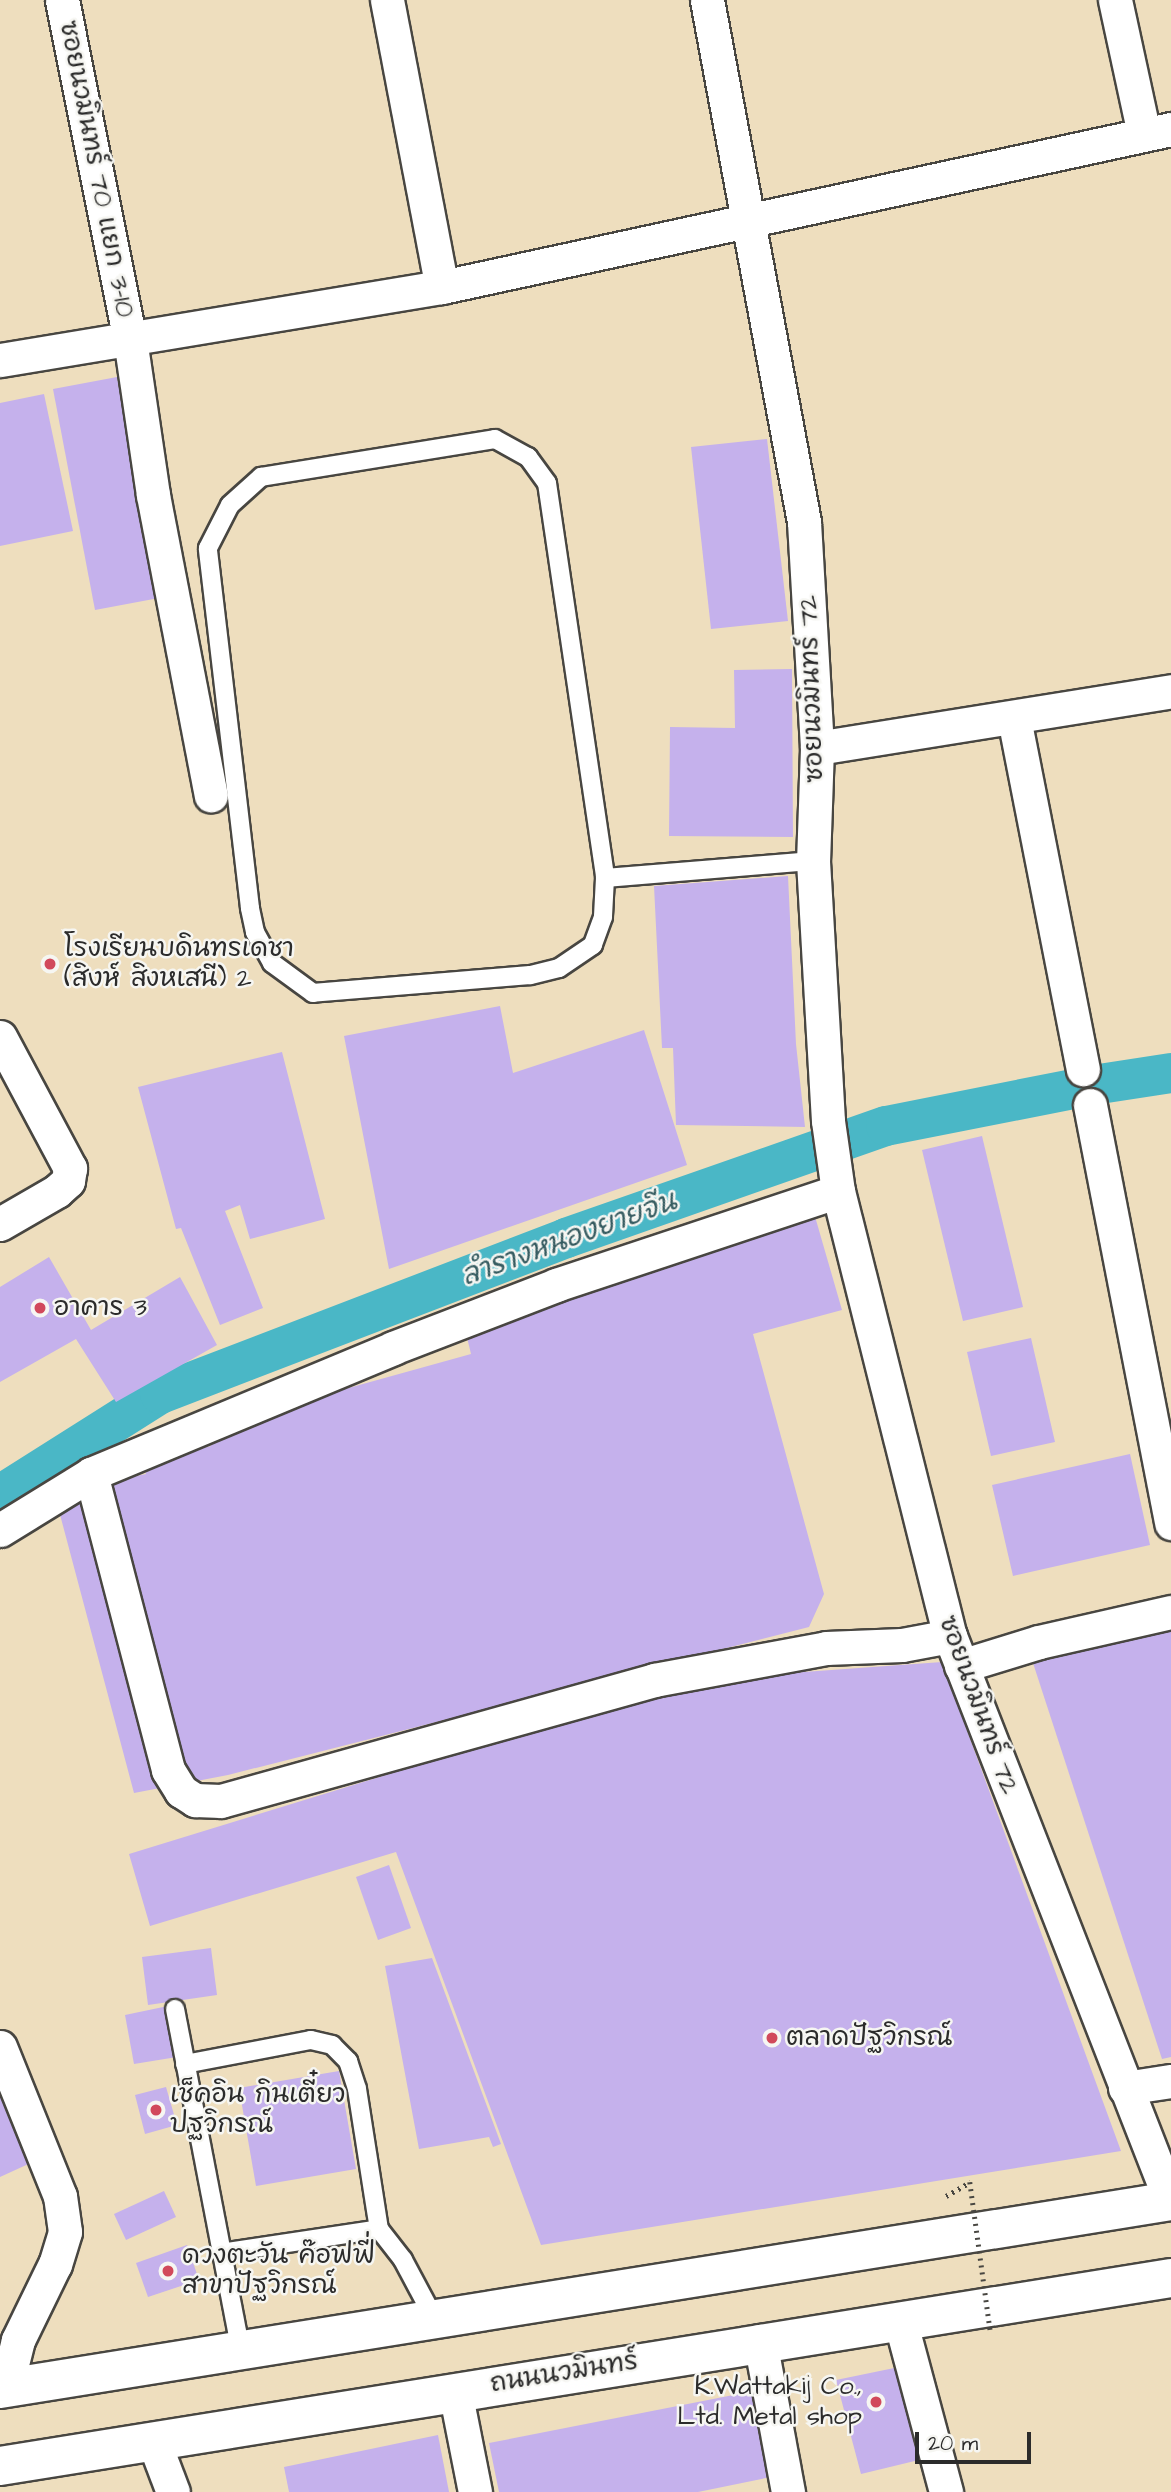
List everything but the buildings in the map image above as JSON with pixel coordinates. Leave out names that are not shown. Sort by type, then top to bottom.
[{"type":"main road","points":[[3,2388],[1171,2202]]},
{"type":"main road","name":"ถนนนวมินทร์","points":[[0,2466],[1171,2277]]},
{"type":"street","name":"ซอยนวมินทร์ 70 แยก 3-10","points":[[62,0],[130,339],[153,495],[211,795]]},
{"type":"street","points":[[387,0],[442,287]]},
{"type":"street","name":"ซอยนวมินทร์ 72","points":[[707,0],[804,522],[817,748],[813,861],[828,1121],[836,1177],[955,1651],[1171,2202]]},
{"type":"street","points":[[0,360],[442,287],[1158,131],[1115,0]]},
{"type":"street","points":[[817,748],[1171,691]]},
{"type":"street","points":[[1014,718],[1083,1069]]},
{"type":"street","points":[[0,1037],[70,1168],[68,1181],[57,1191],[0,1224]]},
{"type":"street","points":[[1090,1104],[1171,1523]]},
{"type":"street","points":[[0,1530],[91,1474],[393,1348],[836,1177]]},
{"type":"street","points":[[91,1474],[168,1770],[181,1791],[195,1800],[221,1801],[654,1680],[826,1648],[902,1645],[955,1651],[1039,1642],[1171,1612]]},
{"type":"street","points":[[0,2047],[61,2196],[65,2232],[55,2264],[18,2340],[3,2388]]},
{"type":"street","points":[[1125,2088],[1171,2081]]},
{"type":"street","points":[[900,2320],[946,2492]]},
{"type":"street","points":[[760,2342],[788,2492]]},
{"type":"street","points":[[455,2391],[475,2492]]},
{"type":"street","points":[[154,2442],[173,2492]]},
{"type":"lane","points":[[495,439],[528,457],[547,483],[605,878],[603,917],[593,945],[559,968],[530,975],[313,993],[272,963],[256,932],[250,908],[208,548],[230,505],[261,477],[495,439]]},
{"type":"lane","points":[[605,878],[813,861]]},
{"type":"lane","points":[[174,2009],[241,2352]]},
{"type":"lane","points":[[185,2064],[311,2040],[332,2045],[348,2061],[357,2090],[379,2229],[402,2260],[435,2320]]},
{"type":"lane","points":[[221,2253],[379,2229]]},
{"type":"path","points":[[970,2182],[991,2334]]},
{"type":"waterway","name":"ลำรางหนองยายจีน","points":[[0,1495],[160,1394],[566,1238],[886,1126],[1093,1085],[1171,1073]]},
{"type":"place","name":"โรงเรียนบดินทรเดชา (สิงห์ สิงหเสนี) 2","points":[[50,964]]},
{"type":"place","name":"อาคาร 3","points":[[40,1308]]},
{"type":"place","name":"ตลาดปัฐวิกรณ์","points":[[772,2038]]},
{"type":"place","name":"เช็คอิน กินเตี๋ยว ปฐวิกรณ์","points":[[156,2110]]},
{"type":"place","name":"ดวงตะวัน ค๊อฟฟี่ สาขาปัฐวิกรณ์","points":[[168,2271]]},
{"type":"place","name":"K.Wattakij Co., Ltd. Metal shop","points":[[876,2402]]}]
